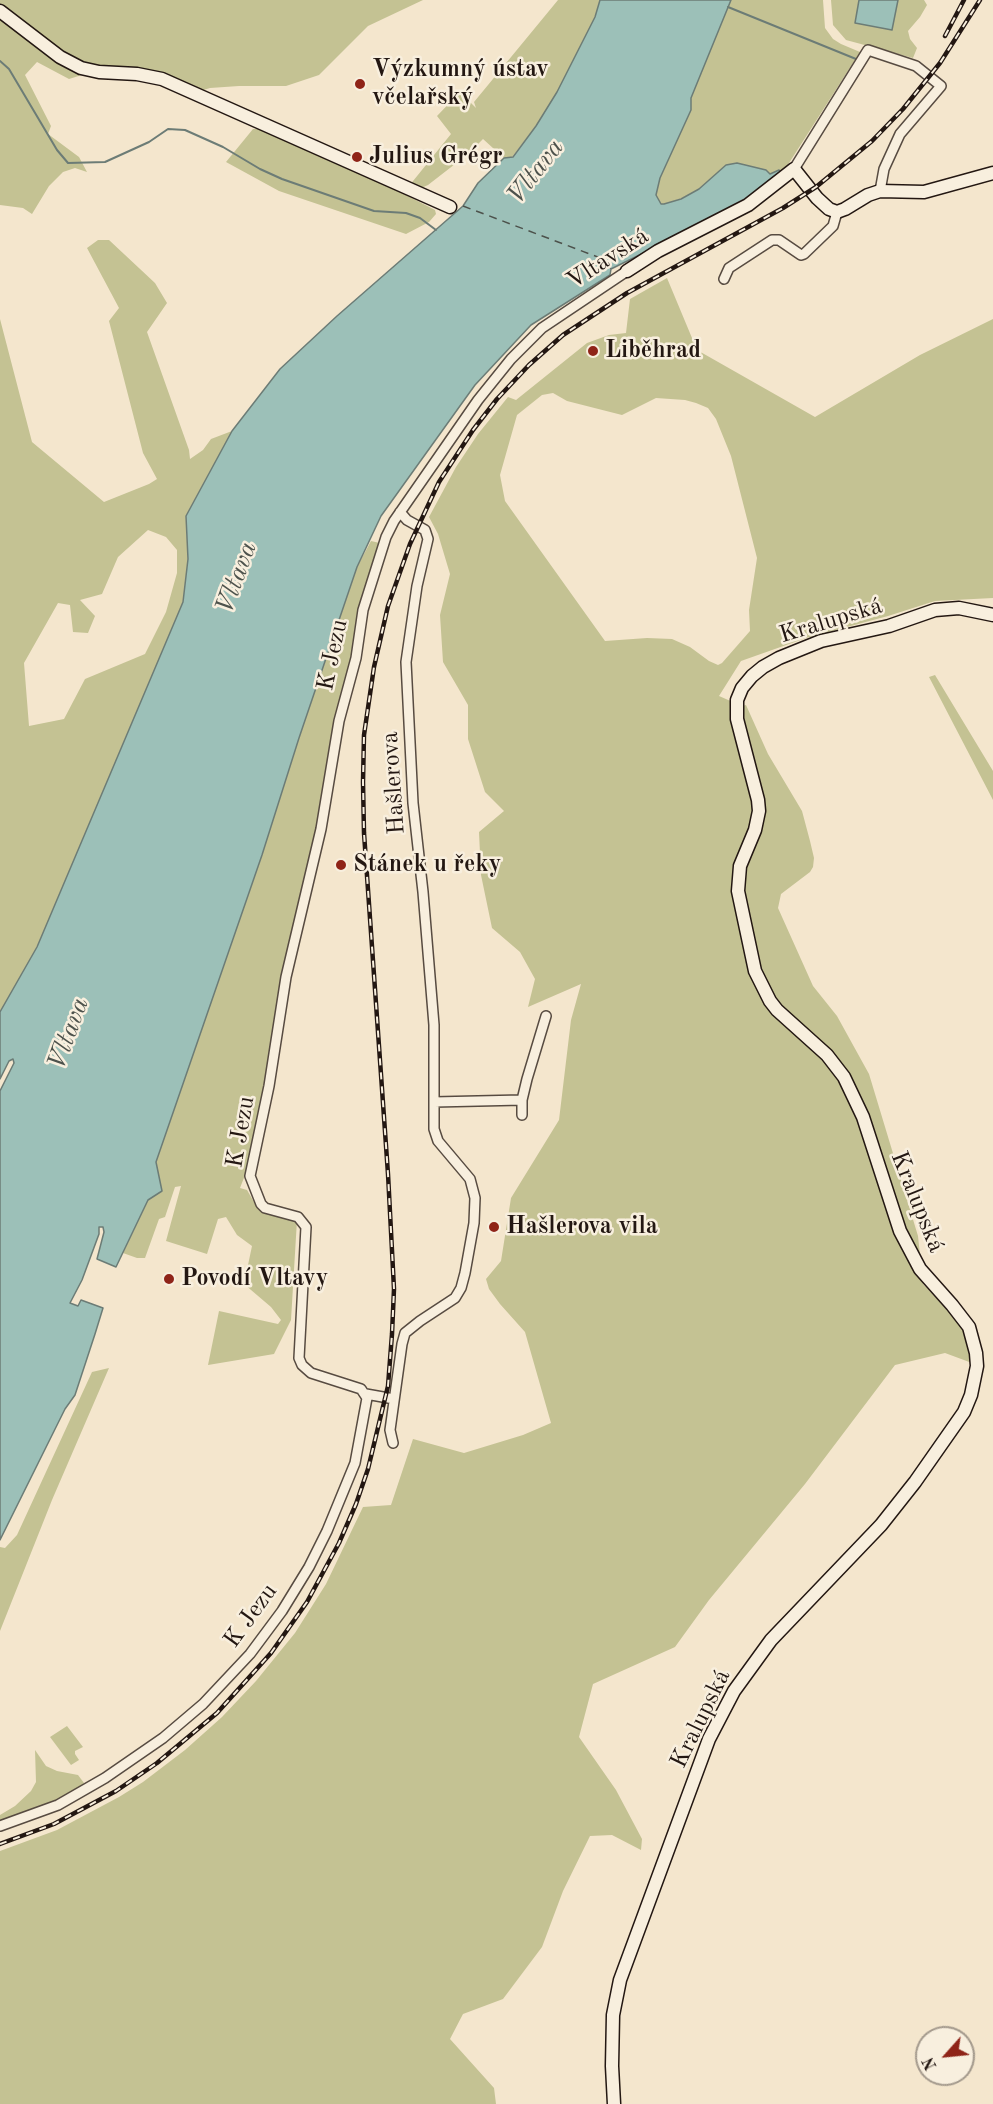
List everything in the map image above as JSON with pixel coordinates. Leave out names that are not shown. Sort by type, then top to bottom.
[{"type":"street","points":[[0,11],[60,57],[81,68],[162,79],[450,207]]},
{"type":"street","points":[[880,191],[884,169],[900,134],[941,86],[916,66],[868,50],[794,169],[817,198],[829,209],[837,212],[880,191],[924,192],[993,173]]},
{"type":"street","name":"Vltavská","points":[[363,609],[386,537],[400,512],[457,428],[511,359],[542,328],[658,251],[748,205],[794,169]]},
{"type":"street","points":[[724,279],[729,268],[772,240],[779,240],[801,255],[804,254],[833,226],[837,212]]},
{"type":"street","name":"Hašlerova","points":[[393,1443],[390,1430],[405,1333],[455,1298],[465,1273],[474,1222],[475,1198],[470,1179],[438,1141],[434,1129],[434,1024],[413,803],[406,662],[417,586],[428,539],[425,530],[407,520],[400,512]]},
{"type":"street","name":"Kralupská","points":[[614,2104],[613,2015],[620,1980],[710,1739],[734,1691],[771,1640],[881,1524],[915,1482],[964,1412],[971,1395],[977,1366],[969,1327],[920,1269],[900,1231],[863,1117],[848,1083],[827,1055],[777,1010],[755,971],[738,891],[740,866],[755,830],[759,811],[737,719],[737,700],[742,688],[763,667],[821,641],[890,626],[935,610],[959,608],[993,615]]},
{"type":"street","name":"K Jezu","points":[[0,1826],[58,1805],[105,1778],[135,1758],[203,1704],[250,1654],[282,1611],[309,1567],[327,1531],[355,1463],[368,1404],[366,1394],[361,1389],[311,1373],[302,1365],[299,1358],[306,1227],[298,1217],[265,1208],[261,1204],[250,1176],[269,1086],[286,977],[321,829],[339,721],[356,658],[363,609]]},
{"type":"street","points":[[522,1115],[522,1100],[546,1016]]},
{"type":"street","points":[[434,1102],[522,1100]]},
{"type":"street","points":[[366,1394],[394,1399]]},
{"type":"shaded area","points":[[0,0],[423,0],[368,26],[319,75],[286,86],[239,86],[200,91],[101,69],[69,79],[37,62],[25,75],[51,126],[48,134],[79,157],[87,172],[75,168],[63,172],[49,186],[32,214],[23,208],[0,205]]},
{"type":"shaded area","points":[[558,0],[600,0],[595,17],[557,92],[536,126],[512,157],[504,158],[483,139],[468,154],[428,185],[419,189],[409,186],[451,134],[437,116],[460,92],[476,108],[474,102]]},
{"type":"shaded area","points":[[731,0],[823,0],[825,28],[833,39],[860,52],[782,174],[770,174],[766,170],[737,163],[726,165],[699,189],[680,199],[661,204],[656,195],[660,178],[691,110],[691,98]]},
{"type":"shaded area","points":[[831,0],[859,0],[855,23],[892,30],[898,0],[924,0],[927,5],[908,31],[910,39],[917,48],[913,58],[846,40],[833,25]]},
{"type":"shaded area","points":[[253,129],[260,129],[402,193],[435,210],[436,214],[429,222],[406,234],[279,191],[226,162]]},
{"type":"shaded area","points":[[98,240],[109,240],[155,283],[167,303],[147,332],[189,450],[190,459],[203,450],[211,439],[232,431],[186,516],[188,559],[183,602],[37,947],[0,1012],[0,319],[32,442],[104,502],[157,479],[143,453],[109,321],[119,308],[87,248]],"holes":[[[148,530],[166,537],[177,550],[177,573],[166,612],[145,654],[85,679],[64,719],[29,726],[24,663],[58,603],[70,605],[73,632],[88,633],[95,616],[80,600],[102,594],[118,557]]]},
{"type":"shaded area","points":[[667,278],[697,350],[815,417],[920,355],[993,319],[993,598],[935,601],[806,638],[741,661],[719,696],[742,706],[746,705],[768,754],[802,811],[814,858],[813,867],[810,872],[781,894],[778,908],[813,986],[837,1016],[869,1074],[918,1236],[923,1284],[969,1333],[972,1363],[945,1353],[895,1365],[805,1484],[709,1600],[675,1647],[593,1684],[579,1737],[616,1790],[642,1839],[641,1850],[612,1835],[590,1836],[563,1891],[542,1947],[503,1999],[463,2014],[450,2039],[494,2088],[496,2104],[0,2104],[0,1851],[57,1830],[119,1797],[185,1750],[222,1717],[256,1681],[295,1633],[326,1584],[363,1507],[391,1505],[413,1439],[464,1453],[523,1435],[551,1423],[525,1332],[500,1304],[489,1289],[486,1279],[501,1261],[511,1198],[559,1120],[571,1020],[581,984],[528,1007],[535,979],[520,952],[492,928],[481,875],[479,832],[504,811],[485,792],[468,739],[468,705],[443,662],[440,615],[450,574],[438,534],[429,517],[456,467],[478,434],[508,397],[516,400],[587,343],[609,335],[626,333],[630,299]],"holes":[[[553,393],[567,401],[622,415],[656,398],[685,400],[708,408],[716,419],[731,456],[757,558],[749,610],[750,631],[722,663],[718,665],[709,661],[690,647],[672,639],[605,641],[505,501],[500,475],[517,415],[542,395]]]},
{"type":"shaded area","points":[[371,541],[384,544],[363,610],[254,1152],[240,1188],[247,1190],[258,1209],[297,1220],[291,1320],[274,1354],[208,1365],[219,1311],[278,1324],[281,1320],[271,1307],[244,1284],[252,1246],[237,1235],[226,1217],[218,1219],[207,1254],[166,1241],[181,1186],[175,1187],[165,1217],[159,1219],[145,1258],[123,1253],[148,1200],[161,1189],[156,1162],[262,855],[357,567]]},
{"type":"shaded area","points":[[935,675],[993,771],[993,800],[929,677]]},
{"type":"shaded area","points":[[109,1368],[52,1500],[0,1631],[0,1547],[5,1548],[17,1535],[92,1372]]},
{"type":"shaded area","points":[[67,1726],[83,1747],[75,1751],[79,1760],[71,1765],[50,1737]]},
{"type":"shaded area","points":[[35,1750],[46,1766],[57,1771],[78,1775],[84,1783],[80,1789],[60,1800],[0,1822],[0,1815],[15,1806],[31,1791],[36,1782]]},
{"type":"water","name":"Vltava","points":[[600,0],[731,0],[691,98],[691,110],[660,178],[656,195],[661,204],[681,199],[699,189],[726,165],[737,163],[766,170],[770,174],[779,170],[782,174],[741,205],[611,269],[610,275],[531,325],[475,385],[381,516],[357,567],[262,855],[156,1162],[162,1191],[148,1200],[116,1267],[97,1259],[104,1232],[103,1227],[99,1227],[99,1234],[82,1280],[70,1303],[78,1306],[81,1300],[103,1308],[95,1334],[75,1395],[65,1409],[0,1540],[0,1091],[14,1063],[13,1059],[9,1061],[0,1079],[0,1012],[37,947],[183,602],[188,559],[186,516],[232,431],[280,369],[463,206],[478,183],[504,158],[513,157],[557,92],[595,17]]},
{"type":"water","points":[[859,0],[898,0],[892,30],[855,23]]},
{"type":"waterway","points":[[728,7],[856,59]]},
{"type":"waterway","points":[[0,61],[9,69],[57,150],[68,163],[105,162],[149,142],[168,129],[185,130],[223,147],[282,179],[374,211],[406,213],[420,218],[436,230]]},
{"type":"ferry route","points":[[463,206],[603,259],[611,269]]},
{"type":"railway","points":[[945,36],[964,0]]},
{"type":"railway","points":[[0,1844],[54,1824],[116,1791],[157,1763],[217,1713],[271,1653],[307,1602],[339,1543],[368,1469],[388,1386],[394,1289],[364,833],[364,735],[374,667],[388,606],[410,544],[439,482],[473,430],[497,399],[529,365],[563,335],[627,293],[783,208],[816,187],[872,141],[903,109],[940,63],[980,0]]},
{"type":"place","name":"Výzkumný ústav včelařský","points":[[360,84]]},
{"type":"place","name":"Julius Grégr","points":[[357,157]]},
{"type":"place","name":"Liběhrad","points":[[593,351]]},
{"type":"place","name":"Stánek u řeky","points":[[341,865]]},
{"type":"place","name":"Hašlerova vila","points":[[494,1227]]},
{"type":"place","name":"Povodí Vltavy","points":[[169,1279]]}]
